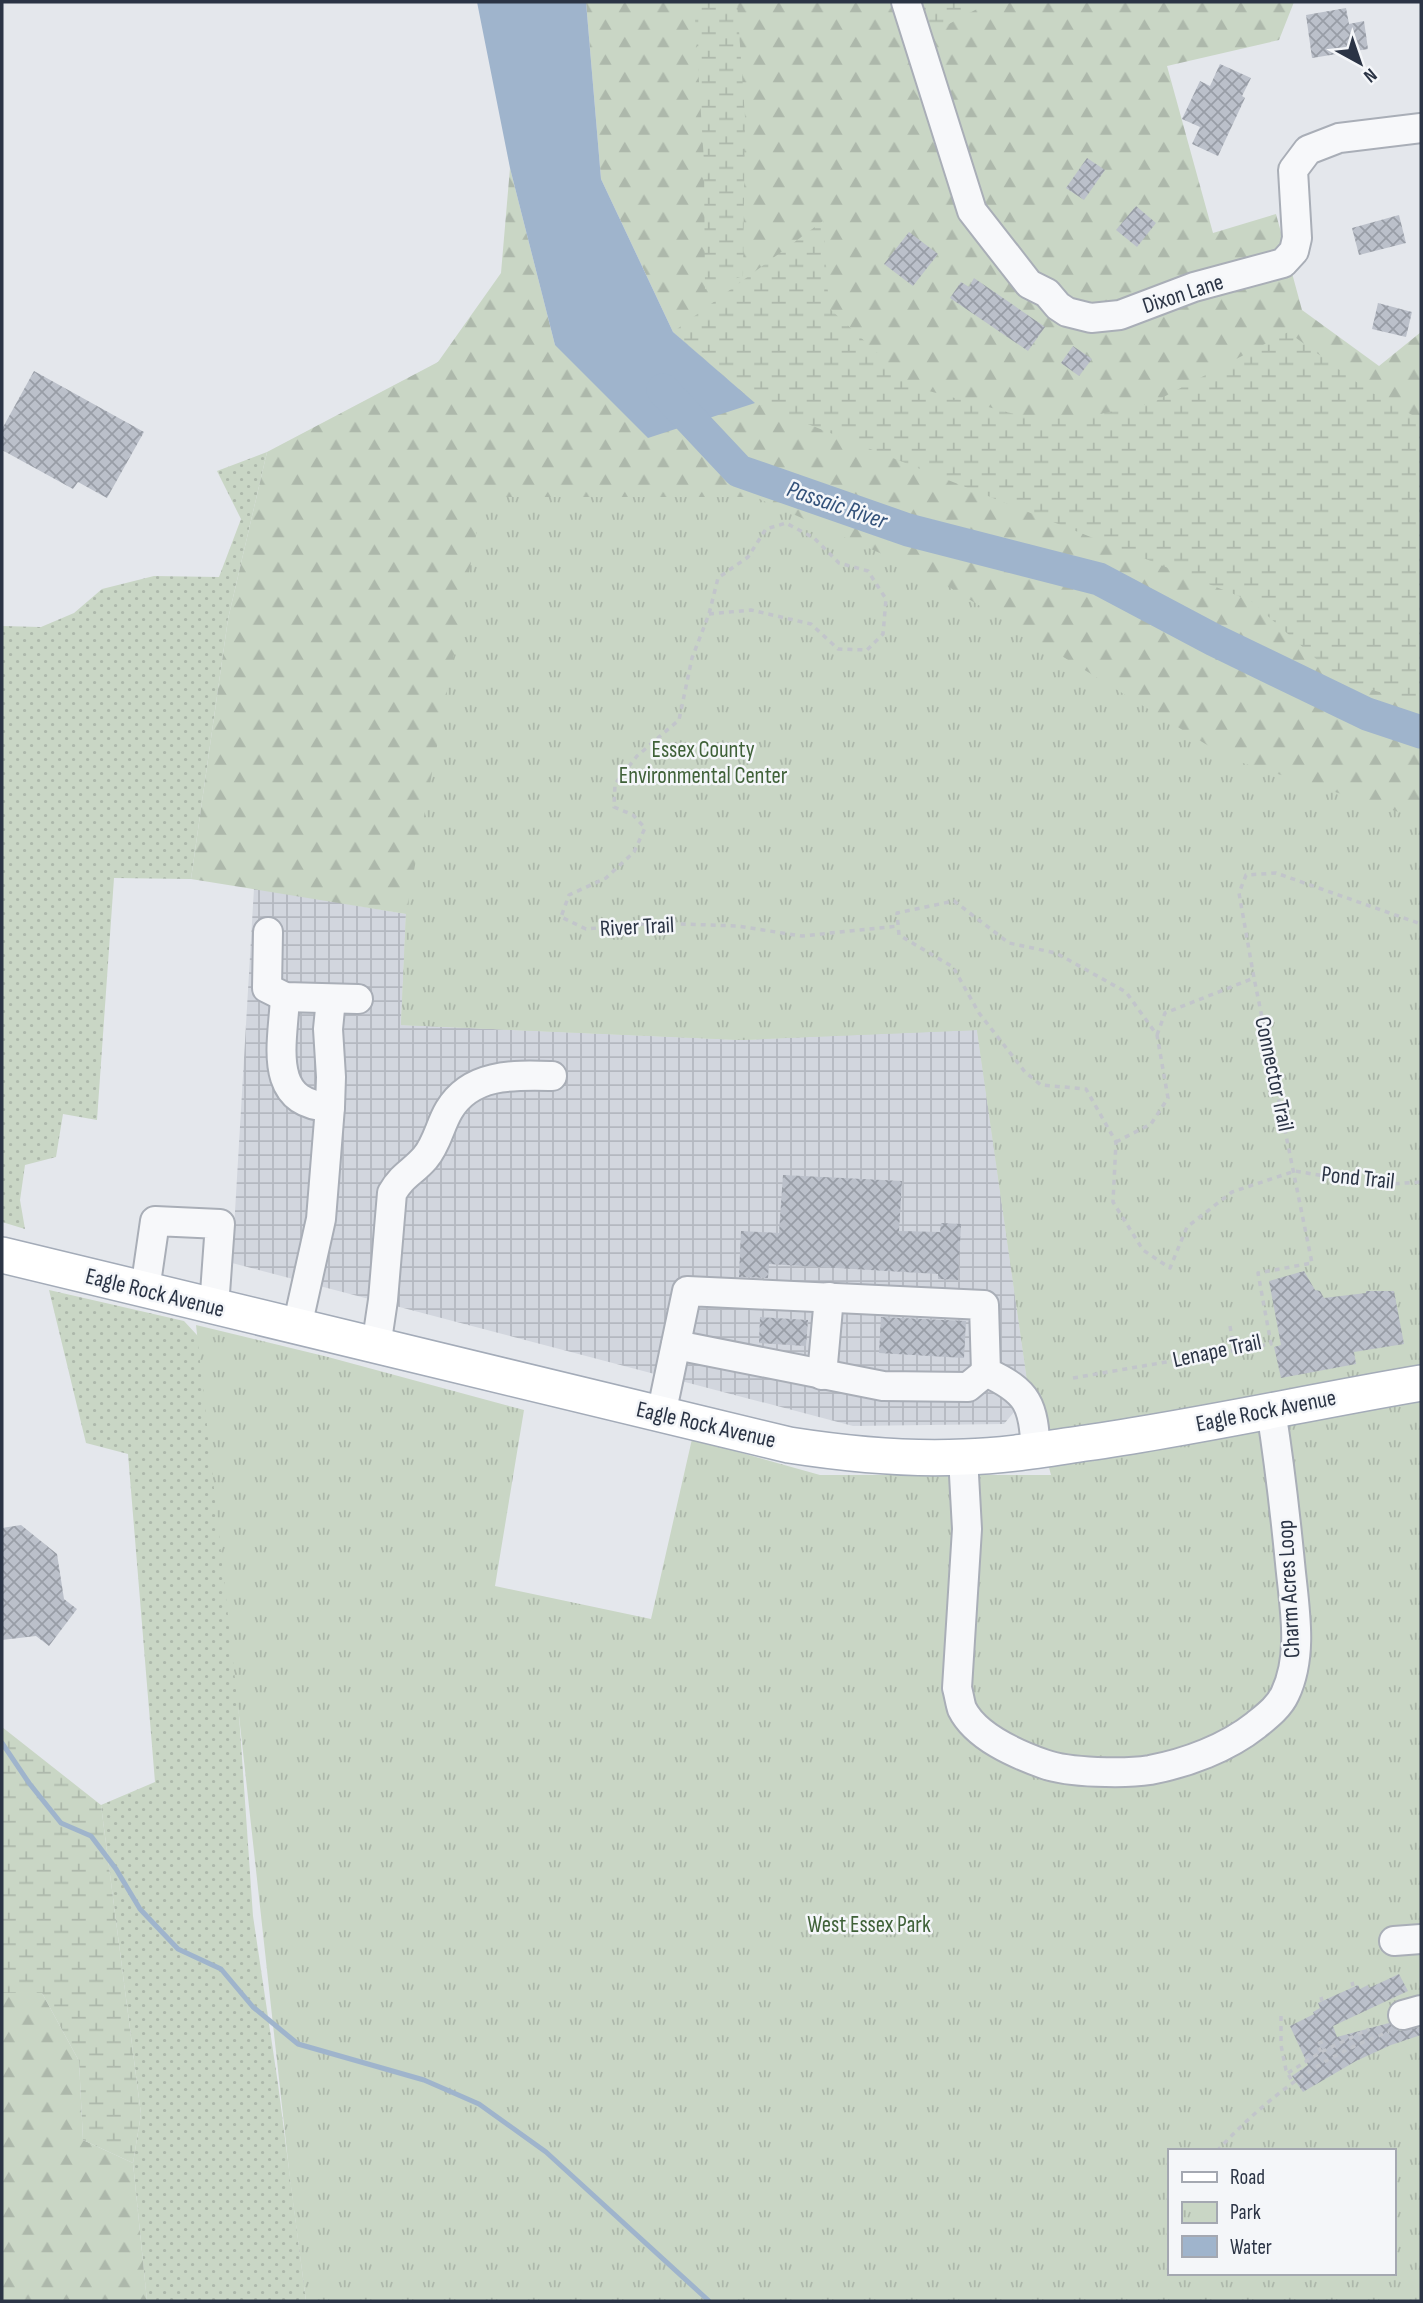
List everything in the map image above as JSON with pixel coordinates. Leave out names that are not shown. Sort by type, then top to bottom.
[{"type":"main road","name":"Eagle Rock Avenue","points":[[2,1255],[661,1415],[789,1445],[827,1451],[913,1458],[1036,1451],[1147,1434],[1421,1383]]},
{"type":"street","name":"Dixon Lane","points":[[906,2],[972,211],[1029,284],[1047,293],[1067,312],[1091,318],[1120,315],[1194,286],[1283,263],[1294,251],[1297,238],[1293,170],[1308,150],[1339,138],[1421,128]]},
{"type":"street","points":[[268,932],[267,988],[285,997],[344,999],[328,1029],[330,1107],[321,1219],[297,1327]]},
{"type":"street","points":[[285,997],[282,1065],[284,1077],[296,1097],[304,1103],[316,1107],[330,1107]]},
{"type":"street","points":[[376,1347],[383,1300],[392,1193],[401,1178],[425,1158],[438,1138],[448,1111],[460,1094],[477,1084],[501,1076],[552,1076]]},
{"type":"street","points":[[145,1290],[155,1221],[220,1224],[214,1307]]},
{"type":"street","points":[[661,1415],[687,1291],[984,1305],[986,1372]]},
{"type":"street","points":[[822,1375],[829,1297]]},
{"type":"street","points":[[676,1345],[883,1386],[968,1387],[986,1372]]},
{"type":"street","points":[[986,1372],[1011,1383],[1023,1394],[1034,1424],[1036,1451]]},
{"type":"street","name":"Charm Acres Loop","points":[[963,1457],[967,1529],[957,1688],[962,1708],[973,1725],[999,1744],[1046,1765],[1098,1772],[1149,1770],[1192,1758],[1237,1740],[1270,1714],[1283,1697],[1293,1675],[1296,1643],[1294,1609],[1283,1489],[1271,1410]]},
{"type":"path","name":"River Trail","points":[[709,614],[751,610],[763,612],[811,624],[838,649],[867,650],[883,634],[886,599],[868,571],[839,563],[814,538],[786,523],[765,529],[748,557],[718,578],[709,614],[692,658],[679,720],[637,755],[615,784],[614,807],[633,815],[645,828],[634,852],[606,878],[569,895],[561,917],[586,929],[654,923],[737,926],[802,936],[898,926]]},
{"type":"path","points":[[1157,1035],[1165,1013],[1254,978],[1239,893],[1246,874],[1276,873],[1421,925]]},
{"type":"path","points":[[1116,1142],[1151,1124],[1168,1098],[1157,1035],[1126,992],[1056,953],[1010,943],[954,901],[897,913],[899,934],[953,967],[979,1013],[1025,1072],[1041,1086],[1086,1089],[1116,1142],[1112,1202],[1143,1250],[1170,1268],[1187,1227],[1233,1192],[1295,1171]]},
{"type":"path","name":"Connector Trail","points":[[1254,978],[1295,1171]]},
{"type":"path","name":"Pond Trail","points":[[1295,1171],[1377,1185],[1421,1182]]},
{"type":"path","name":"Lenape Trail","points":[[1073,1378],[1271,1344],[1258,1273],[1312,1263],[1295,1171]]},
{"type":"path","points":[[1230,1326],[1234,1350]]},
{"type":"path","points":[[1281,2016],[1281,2045],[1293,2083]]},
{"type":"path","points":[[1219,2149],[1256,2111],[1293,2083],[1405,2019]]},
{"type":"path","points":[[1288,2073],[1321,2052],[1369,2029]]},
{"type":"path","points":[[1321,2052],[1317,2044],[1326,2040]]},
{"type":"shaded area","points":[[254,888],[406,914],[401,1025],[741,1040],[977,1029],[1029,1394],[1004,1424],[853,1426],[232,1263]]},
{"type":"green space","name":"Essex County Environmental Center","points":[[586,2],[1294,2],[1279,40],[1167,66],[1213,233],[1276,214],[1302,310],[1379,366],[1421,332],[1421,1338],[1029,1394],[977,1030],[741,1040],[401,1025],[406,914],[191,879],[228,619],[267,452],[438,362],[501,273],[510,168],[555,345],[754,403],[673,332],[601,179]]},
{"type":"green space","points":[[694,2],[737,2],[745,117],[743,276],[705,289],[704,162]]},
{"type":"green space","points":[[906,2],[990,2],[919,40]]},
{"type":"green space","points":[[823,221],[829,308],[914,387],[1037,420],[1091,416],[1152,403],[1288,332],[1366,389],[1421,420],[1421,704],[1341,681],[1251,601],[755,403],[673,332]]},
{"type":"green space","points":[[267,452],[228,619],[191,879],[114,878],[97,1120],[63,1114],[56,1157],[25,1165],[20,1200],[25,1229],[2,1222],[2,626],[41,627],[74,613],[102,589],[154,576],[219,577],[241,519],[217,471]]},
{"type":"green space","name":"West Essex Park","points":[[483,497],[755,497],[931,576],[1230,759],[1421,819],[1421,2301],[306,2301],[290,2179],[196,1325],[328,1357],[524,1410],[495,1586],[651,1619],[692,1439],[820,1475],[1051,1475],[1029,1393],[977,1030],[741,1040],[401,1025],[406,914]]},
{"type":"green space","points":[[49,1290],[184,1321],[209,1348],[234,1643],[253,1916],[306,2301],[147,2301],[133,2163],[141,2114],[101,1805],[155,1782],[128,1454],[86,1443]]},
{"type":"green space","points":[[2,1727],[101,1805],[141,2114],[133,2163],[83,2140],[79,2061],[42,1993],[2,1993]]},
{"type":"green space","points":[[2,1993],[42,1993],[79,2061],[83,2140],[133,2163],[147,2301],[2,2301]]},
{"type":"water","points":[[477,2],[586,2],[601,179],[673,332],[755,403],[648,438],[555,345],[510,168]]},
{"type":"building","points":[[1346,8],[1349,24],[1364,21],[1368,49],[1312,58],[1306,15]]},
{"type":"building","points":[[1220,64],[1251,78],[1242,96],[1245,98],[1218,156],[1192,144],[1200,127],[1182,119],[1200,81],[1210,86]]},
{"type":"building","points":[[1087,158],[1105,170],[1084,200],[1066,188]]},
{"type":"building","points":[[1136,206],[1156,223],[1137,247],[1116,230]]},
{"type":"building","points":[[1399,215],[1406,243],[1359,255],[1352,228]]},
{"type":"building","points":[[909,232],[938,254],[913,286],[884,264]]},
{"type":"building","points":[[974,278],[1045,327],[1028,351],[950,298],[961,282],[969,287]]},
{"type":"building","points":[[1378,303],[1412,312],[1406,337],[1372,329]]},
{"type":"building","points":[[1073,346],[1092,359],[1079,376],[1061,363]]},
{"type":"building","points":[[34,371],[144,432],[107,498],[78,482],[73,489],[2,450],[2,429]]},
{"type":"building","points":[[783,1175],[902,1181],[899,1231],[940,1232],[941,1223],[961,1224],[958,1280],[938,1279],[938,1274],[769,1264],[768,1278],[739,1277],[741,1231],[779,1233]]},
{"type":"building","points":[[1304,1271],[1315,1290],[1320,1291],[1324,1298],[1366,1291],[1394,1291],[1404,1344],[1354,1352],[1356,1364],[1281,1378],[1274,1347],[1281,1345],[1269,1281]]},
{"type":"building","points":[[760,1317],[808,1320],[806,1346],[759,1343]]},
{"type":"building","points":[[881,1317],[966,1321],[964,1358],[879,1353]]},
{"type":"building","points":[[21,1525],[57,1554],[64,1599],[77,1609],[49,1646],[36,1636],[2,1640],[2,1528]]},
{"type":"building","points":[[1399,1974],[1408,1991],[1333,2026],[1337,2037],[1389,2023],[1400,2031],[1421,2027],[1421,2035],[1356,2061],[1303,2092],[1292,2076],[1308,2065],[1290,2026],[1314,2014],[1313,2012],[1320,2008],[1318,2003],[1358,1985],[1360,1989],[1368,1985],[1369,1988]]},
{"type":"waterway","name":"Passaic River","points":[[663,390],[739,471],[908,530],[1099,579],[1214,640],[1367,714],[1421,732]]},
{"type":"waterway","points":[[2,1743],[61,1823],[91,1836],[116,1869],[140,1909],[178,1949],[221,1969],[253,2007],[298,2044],[424,2080],[479,2104],[546,2152],[709,2301]]}]
